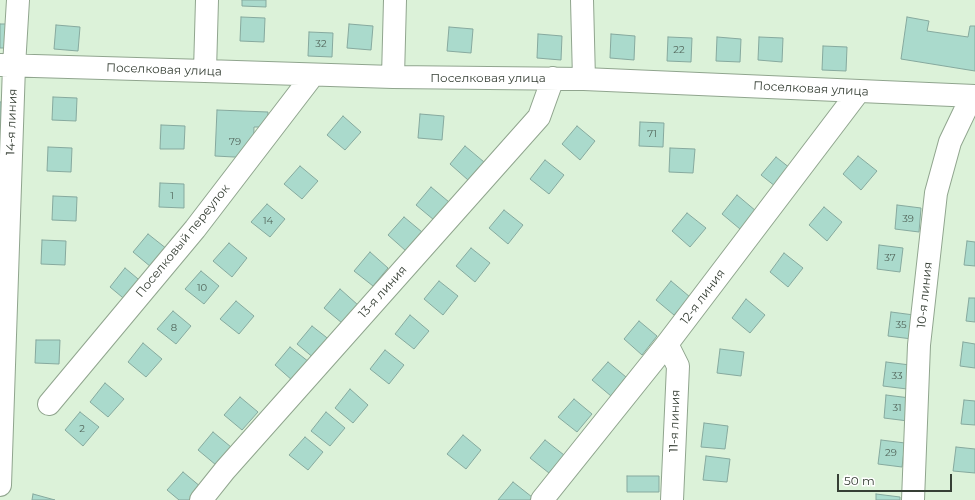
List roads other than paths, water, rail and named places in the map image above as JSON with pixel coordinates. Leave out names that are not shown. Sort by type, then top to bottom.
[{"type":"street","name":"14-я линия","points":[[0,485],[7,66],[18,0]]},
{"type":"street","points":[[205,71],[207,0]]},
{"type":"street","points":[[393,77],[395,0]]},
{"type":"street","points":[[582,0],[584,79]]},
{"type":"street","name":"Поселковая улица","points":[[7,66],[393,77],[553,78],[973,96]]},
{"type":"street","name":"Поселковый переулок","points":[[49,404],[195,228],[313,74]]},
{"type":"street","name":"13-я линия","points":[[201,500],[225,470],[539,117],[553,78]]},
{"type":"street","name":"12-я линия","points":[[542,500],[667,344],[859,91]]},
{"type":"street","name":"10-я линия","points":[[913,500],[920,345],[936,193],[950,142],[973,96]]},
{"type":"street","name":"11-я линия","points":[[667,344],[678,366],[672,500]]}]
